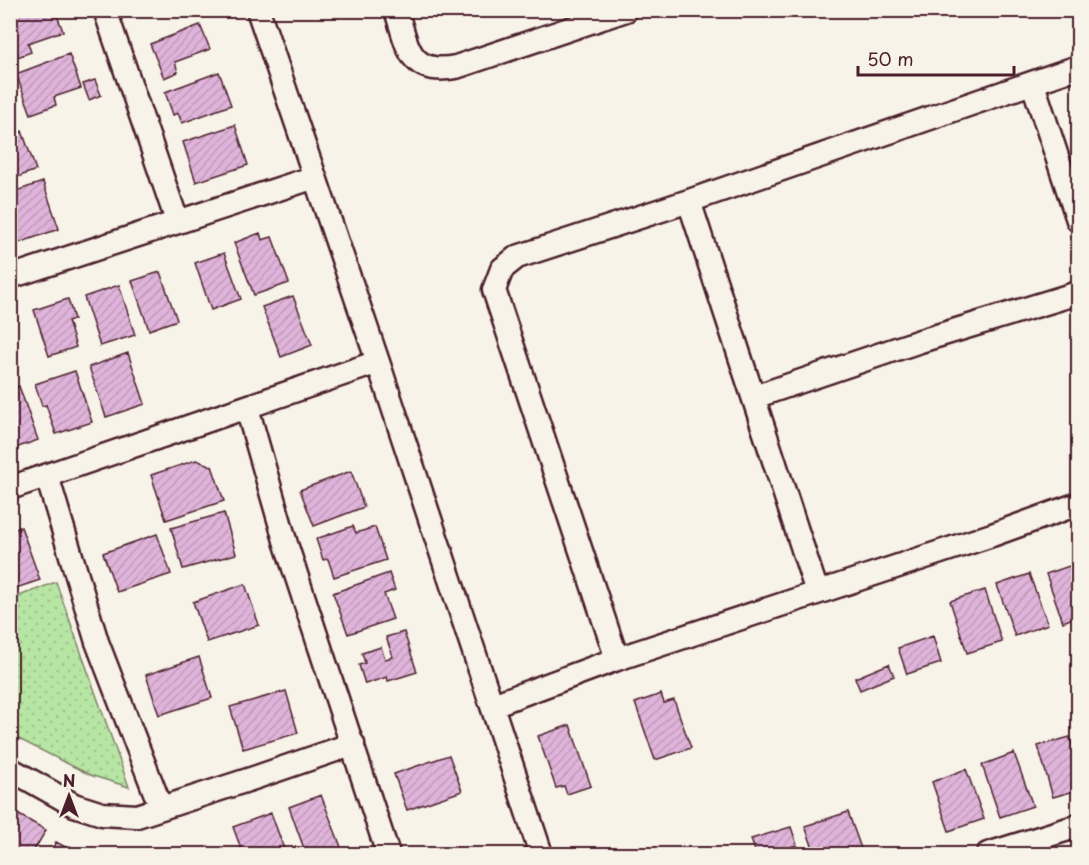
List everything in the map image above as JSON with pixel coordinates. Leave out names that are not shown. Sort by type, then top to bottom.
[{"type":"street","points":[[105,10],[177,221]]},
{"type":"street","points":[[258,10],[493,705],[541,855]]},
{"type":"street","points":[[396,10],[413,59],[424,67],[443,70],[621,11]]},
{"type":"street","points":[[616,659],[494,290],[502,268],[517,257],[689,201],[1078,67]]},
{"type":"street","points":[[1033,84],[1078,220]]},
{"type":"street","points":[[10,277],[315,177]]},
{"type":"street","points":[[689,201],[817,592]]},
{"type":"street","points":[[754,397],[917,342],[1078,293]]},
{"type":"street","points":[[10,488],[378,362]]},
{"type":"street","points":[[247,408],[286,544],[388,855]]},
{"type":"street","points":[[47,476],[97,642],[161,808]]},
{"type":"street","points":[[493,705],[616,659],[992,535],[1078,504]]},
{"type":"street","points":[[10,770],[74,806],[102,814],[137,816],[353,744]]},
{"type":"street","points":[[988,855],[1078,826]]},
{"type":"green space","points":[[56,582],[129,787],[90,775],[11,735],[11,599]]},
{"type":"building","points":[[20,10],[41,10],[42,12],[55,10],[63,31],[28,43],[31,52],[12,59],[10,14]]},
{"type":"building","points":[[200,25],[210,49],[175,62],[178,72],[164,78],[150,44]]},
{"type":"building","points":[[69,54],[81,88],[54,97],[56,105],[31,114],[16,74]]},
{"type":"building","points":[[219,72],[231,105],[182,123],[178,113],[173,115],[165,92]]},
{"type":"building","points":[[95,80],[101,95],[89,100],[83,84]]},
{"type":"building","points":[[10,92],[19,114],[10,117]]},
{"type":"building","points":[[235,125],[248,165],[196,182],[183,142]]},
{"type":"building","points":[[22,131],[36,170],[10,180],[10,136]]},
{"type":"building","points":[[43,182],[59,229],[10,246],[10,193]]},
{"type":"building","points":[[260,233],[262,240],[272,237],[289,283],[254,295],[234,243]]},
{"type":"building","points":[[224,253],[241,299],[211,310],[195,263]]},
{"type":"building","points":[[160,272],[177,320],[149,330],[132,281]]},
{"type":"building","points":[[119,285],[135,335],[100,346],[84,297]]},
{"type":"building","points":[[293,296],[312,345],[281,357],[262,307]]},
{"type":"building","points":[[68,299],[74,319],[68,321],[76,347],[49,356],[34,310]]},
{"type":"building","points":[[128,353],[145,404],[106,417],[89,367]]},
{"type":"building","points":[[75,371],[92,422],[56,434],[46,405],[42,406],[35,384]]},
{"type":"building","points":[[19,386],[38,440],[10,450],[10,389]]},
{"type":"building","points":[[196,460],[212,466],[224,501],[166,520],[151,475]]},
{"type":"building","points":[[351,471],[364,507],[314,526],[300,490]]},
{"type":"building","points":[[224,513],[236,554],[183,569],[171,528]]},
{"type":"building","points":[[353,526],[356,533],[375,527],[386,560],[334,577],[328,559],[323,560],[316,539]]},
{"type":"building","points":[[21,527],[40,580],[10,590],[10,531]]},
{"type":"building","points":[[157,534],[171,574],[117,592],[103,553]]},
{"type":"building","points":[[1078,563],[1078,616],[1063,622],[1046,574]]},
{"type":"building","points":[[389,573],[395,590],[384,594],[393,619],[348,634],[333,593]]},
{"type":"building","points":[[1029,574],[1048,624],[1015,636],[997,585]]},
{"type":"building","points":[[245,584],[259,625],[207,642],[193,602]]},
{"type":"building","points":[[985,590],[1002,642],[967,653],[950,601]]},
{"type":"building","points":[[404,632],[417,672],[388,681],[387,677],[365,684],[359,665],[365,663],[362,653],[381,647],[385,659],[393,657],[386,637]]},
{"type":"building","points":[[933,636],[941,663],[907,674],[898,648]]},
{"type":"building","points":[[199,657],[212,698],[159,715],[146,675]]},
{"type":"building","points":[[889,664],[894,676],[860,690],[855,678]]},
{"type":"building","points":[[286,691],[298,733],[243,749],[230,707]]},
{"type":"building","points":[[661,694],[664,703],[674,700],[691,748],[655,760],[635,703]]},
{"type":"building","points":[[570,725],[591,786],[567,794],[564,786],[556,788],[538,736]]},
{"type":"building","points":[[1070,737],[1078,766],[1078,790],[1053,797],[1038,746]]},
{"type":"building","points":[[1014,753],[1033,806],[1000,817],[982,765]]},
{"type":"building","points":[[449,755],[462,791],[407,810],[394,774]]},
{"type":"building","points":[[966,769],[984,819],[949,831],[932,782]]},
{"type":"building","points":[[321,795],[341,847],[321,854],[306,854],[289,807]]},
{"type":"building","points":[[12,811],[46,830],[32,854],[10,854],[10,815]]},
{"type":"building","points":[[848,812],[863,854],[815,854],[805,826]]},
{"type":"building","points":[[271,813],[286,854],[243,854],[233,827]]},
{"type":"building","points":[[791,827],[797,845],[784,849],[786,854],[756,854],[751,839]]},
{"type":"building","points":[[56,842],[78,854],[49,854]]}]
